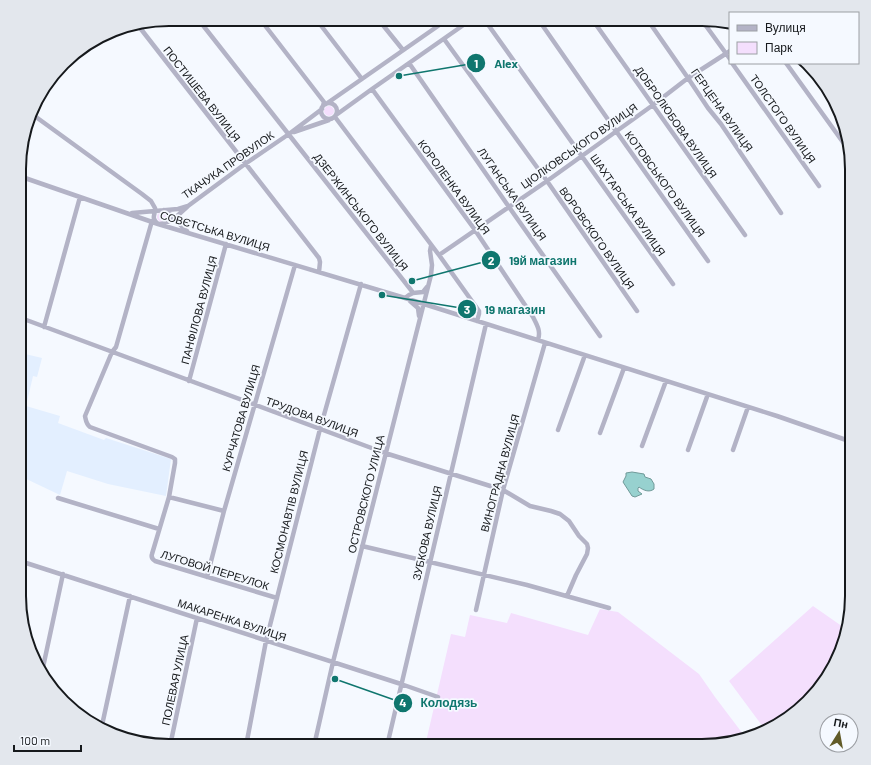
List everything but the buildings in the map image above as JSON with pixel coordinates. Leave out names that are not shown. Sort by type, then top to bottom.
[{"type":"street","name":"ДЗЕРЖИНСЬКОГО ВУЛИЦЯ","points":[[204,26],[413,293]]},
{"type":"street","points":[[265,26],[324,102],[323,116],[327,119],[334,117]]},
{"type":"street","points":[[321,26],[362,80]]},
{"type":"street","points":[[384,26],[403,50]]},
{"type":"street","points":[[289,134],[324,106],[438,26]]},
{"type":"street","points":[[289,134],[334,117],[462,26]]},
{"type":"street","name":"ШАХТАРСЬКА ВУЛИЦЯ","points":[[489,26],[673,284]]},
{"type":"street","name":"КОТОВСЬКОГО ВУЛИЦЯ","points":[[543,26],[708,261]]},
{"type":"street","name":"ДОБРОЛЮБОВА ВУЛИЦЯ","points":[[597,26],[745,235]]},
{"type":"street","name":"ГЕРЦЕНА ВУЛИЦЯ","points":[[651,26],[708,108],[721,124],[781,213]]},
{"type":"street","points":[[707,26],[728,52]]},
{"type":"street","name":"ПОСТИШЕВА ВУЛИЦЯ","points":[[141,29],[319,258],[320,266],[318,272]]},
{"type":"street","name":"ВОРОВСКОГО ВУЛИЦЯ","points":[[444,39],[547,181],[637,311]]},
{"type":"street","name":"ЦІОЛКОВСЬКОГО ВУЛИЦЯ","points":[[439,256],[474,230],[547,181],[688,78],[728,52]]},
{"type":"street","name":"ЛУГАНСЬКА ВУЛИЦЯ","points":[[409,63],[600,336]]},
{"type":"street","name":"ТОЛСТОГО ВУЛИЦЯ","points":[[733,64],[819,186]]},
{"type":"street","points":[[787,64],[842,141]]},
{"type":"street","name":"КОРОЛЕНКА ВУЛИЦЯ","points":[[372,89],[474,230],[533,318],[539,328],[540,335],[538,340]]},
{"type":"street","points":[[324,106],[331,104],[335,106],[337,110],[334,117]]},
{"type":"street","points":[[36,116],[142,194],[154,206],[154,218],[158,224],[166,223],[188,206]]},
{"type":"street","points":[[334,117],[479,311],[477,321]]},
{"type":"street","name":"ТКАЧУКА ПРОВУЛОК","points":[[129,213],[178,209],[188,206],[289,134]]},
{"type":"street","name":"СОВЄТСЬКА ВУЛИЦЯ","points":[[26,178],[158,224],[361,284],[708,394],[845,440]]},
{"type":"street","points":[[44,327],[80,197]]},
{"type":"street","points":[[163,210],[190,233]]},
{"type":"street","points":[[112,352],[116,347],[152,221]]},
{"type":"street","name":"ПАНФІЛОВА ВУЛИЦЯ","points":[[189,380],[226,244]]},
{"type":"street","name":"ОСТРОВСКОГО УЛИЦА","points":[[316,739],[333,662],[385,453],[424,304],[432,265],[430,251],[431,246]]},
{"type":"street","name":"КУРЧАТОВА ВУЛИЦЯ","points":[[208,577],[224,511],[295,264]]},
{"type":"street","name":"КОСМОНАВТІВ ВУЛИЦЯ","points":[[247,739],[266,641],[320,429],[361,284]]},
{"type":"street","points":[[419,321],[420,313],[418,308],[415,304],[405,298],[413,293],[423,292],[428,285]]},
{"type":"street","name":"ТРУДОВА ВУЛИЦЯ","points":[[26,320],[385,453],[503,490],[530,506],[560,514],[569,521],[579,536],[587,544],[588,548],[587,554],[567,596]]},
{"type":"street","name":"ЗУБКОВА ВУЛИЦЯ","points":[[389,739],[486,324]]},
{"type":"street","name":"ВИНОГРАДНА ВУЛИЦЯ","points":[[476,610],[503,490],[545,343]]},
{"type":"street","name":"ЛУГОВОЙ ПЕРЕУЛОК","points":[[112,352],[85,416],[87,425],[175,459],[169,497],[152,554],[153,560],[277,598]]},
{"type":"street","points":[[558,430],[585,355]]},
{"type":"street","points":[[600,433],[624,368]]},
{"type":"street","points":[[642,446],[666,381]]},
{"type":"street","points":[[688,450],[708,394]]},
{"type":"street","points":[[733,450],[748,407]]},
{"type":"street","points":[[169,497],[224,511]]},
{"type":"street","points":[[58,498],[159,529]]},
{"type":"street","points":[[362,546],[484,575],[609,608]]},
{"type":"street","name":"МАКАРЕНКА ВУЛИЦЯ","points":[[26,563],[438,697]]},
{"type":"street","points":[[44,665],[63,574]]},
{"type":"street","points":[[103,722],[130,596]]},
{"type":"street","name":"ПОЛЕВАЯ УЛИЦА","points":[[171,739],[197,618]]},
{"type":"shaded area","points":[[26,354],[42,358],[37,377],[33,376],[26,406]]},
{"type":"shaded area","points":[[26,406],[60,416],[58,423],[104,440],[106,438],[171,459],[166,496],[108,484],[67,471],[60,495],[26,479]]},
{"type":"green space","points":[[329,106],[334,111],[329,116],[324,111]]},
{"type":"green space","points":[[160,212],[164,212],[166,213],[166,221],[160,222],[157,219],[157,215]]},
{"type":"green space","points":[[813,606],[842,626],[834,651],[826,668],[816,683],[796,704],[774,720],[762,726],[729,681]]},
{"type":"green space","points":[[600,609],[618,612],[699,674],[742,733],[712,739],[427,739],[451,634],[465,637],[470,615],[507,623],[511,613],[588,635]]},
{"type":"water","points":[[632,472],[644,474],[645,477],[651,479],[654,484],[654,489],[648,491],[639,487],[638,491],[642,494],[635,497],[632,496],[623,482],[626,473]]},
{"type":"place","name":"Alex","points":[[399,76]]},
{"type":"place","name":"19й магазин","points":[[412,281]]},
{"type":"place","name":"19 магазин","points":[[382,295]]},
{"type":"place","name":"Колодязь","points":[[335,679]]}]
